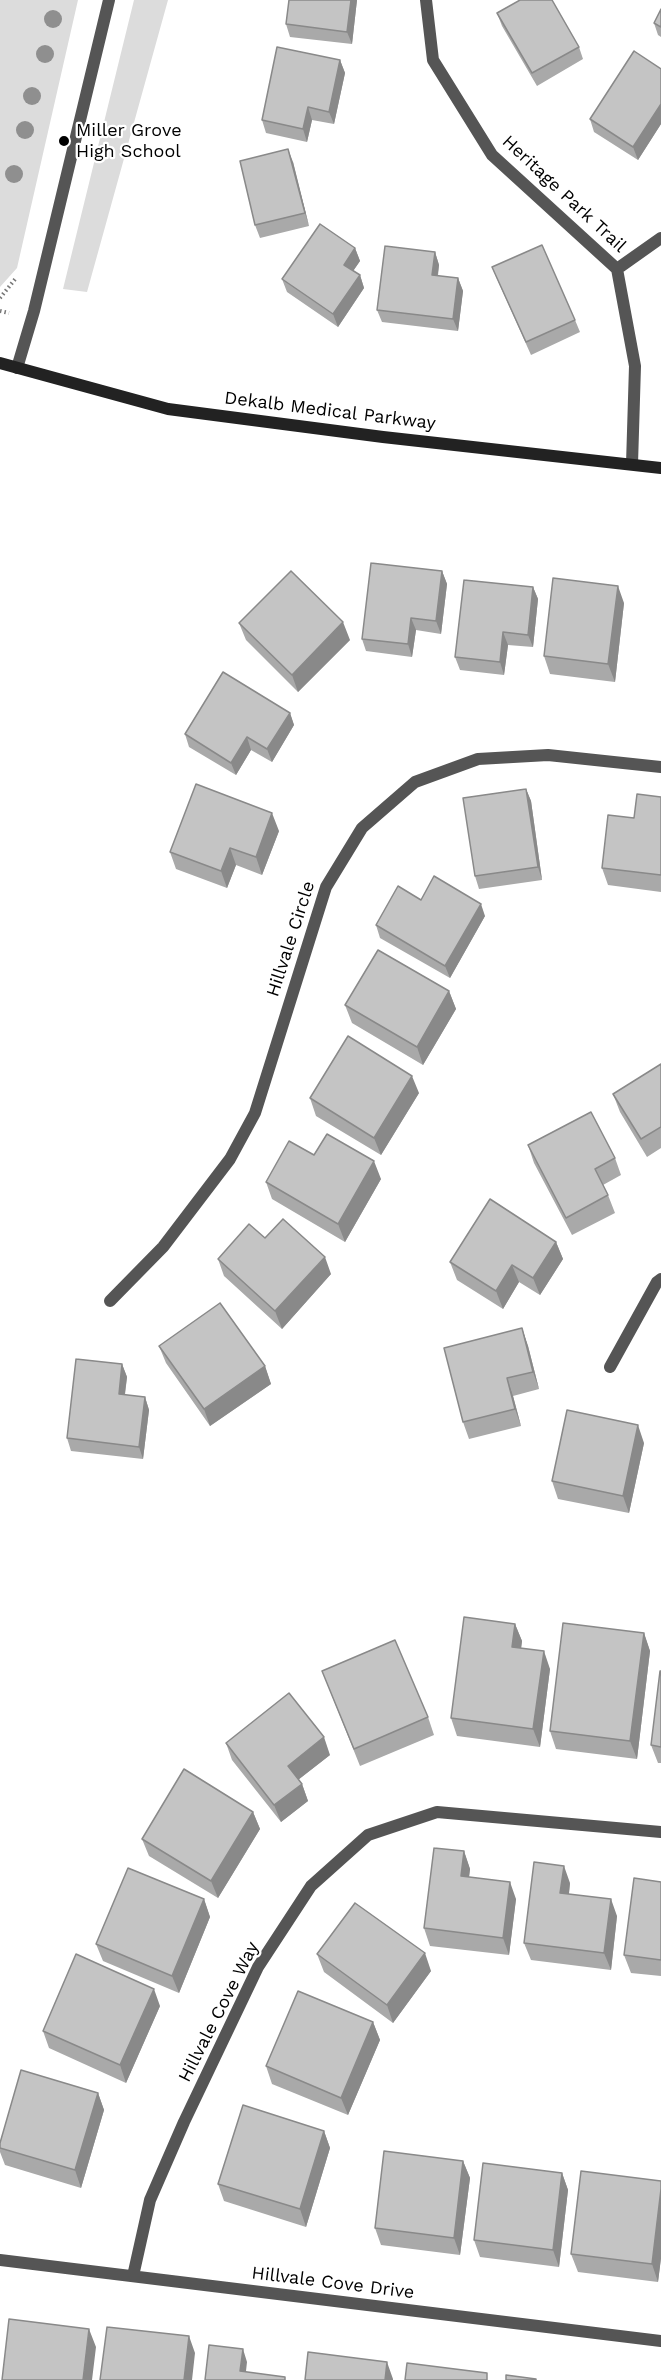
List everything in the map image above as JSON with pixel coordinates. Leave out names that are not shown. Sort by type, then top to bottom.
[{"type":"main road","name":"Dekalb Medical Parkway","points":[[0,363],[168,409],[383,437],[661,468]]},
{"type":"street","points":[[17,368],[34,311],[109,0]]},
{"type":"street","name":"Heritage Park Trail","points":[[426,0],[433,60],[492,155],[617,269],[635,366],[632,464]]},
{"type":"street","points":[[617,269],[661,238]]},
{"type":"street","name":"Hillvale Circle","points":[[110,1301],[163,1247],[230,1158],[255,1113],[326,887],[362,828],[415,782],[478,759],[548,755],[661,767]]},
{"type":"street","points":[[610,1367],[657,1282],[661,1279]]},
{"type":"street","name":"Hillvale Cove Way","points":[[133,2276],[150,2200],[184,2122],[258,1967],[310,1886],[368,1835],[438,1812],[661,1832]]},
{"type":"street","name":"Hillvale Cove Drive","points":[[0,2260],[661,2341]]},
{"type":"path","points":[[0,312],[10,313]]},
{"type":"shaded area","points":[[0,0],[78,0],[17,268],[0,287]]},
{"type":"shaded area","points":[[134,0],[168,0],[87,292],[63,289]]},
{"type":"building","points":[[289,0],[351,0],[347,32],[286,24]]},
{"type":"building","points":[[520,0],[552,0],[579,47],[532,73],[497,13]]},
{"type":"building","points":[[661,9],[661,27],[654,23]]},
{"type":"building","points":[[277,47],[340,60],[329,112],[308,107],[303,129],[262,120]]},
{"type":"building","points":[[634,51],[661,69],[661,104],[633,147],[590,119]]},
{"type":"building","points":[[288,149],[305,213],[255,225],[240,161]]},
{"type":"building","points":[[320,224],[355,248],[344,265],[360,275],[333,314],[282,279]]},
{"type":"building","points":[[542,245],[575,320],[526,342],[492,267]]},
{"type":"building","points":[[385,246],[435,252],[432,275],[458,278],[453,319],[377,310]]},
{"type":"building","points":[[371,563],[442,571],[436,621],[411,618],[408,644],[362,639]]},
{"type":"building","points":[[291,571],[343,622],[292,675],[239,623]]},
{"type":"building","points":[[553,578],[618,586],[608,664],[544,656]]},
{"type":"building","points":[[464,580],[533,587],[528,635],[503,632],[500,662],[455,657]]},
{"type":"building","points":[[223,672],[290,713],[267,749],[247,737],[231,763],[185,734]]},
{"type":"building","points":[[196,784],[272,813],[256,857],[230,848],[221,871],[170,852]]},
{"type":"building","points":[[526,789],[538,867],[475,876],[463,798]]},
{"type":"building","points":[[637,794],[661,797],[661,875],[602,868],[608,815],[634,818]]},
{"type":"building","points":[[434,876],[481,904],[445,966],[376,925],[398,886],[421,900]]},
{"type":"building","points":[[378,950],[449,991],[417,1047],[345,1005]]},
{"type":"building","points":[[348,1036],[412,1076],[374,1138],[310,1098]]},
{"type":"building","points":[[661,1064],[661,1127],[641,1139],[613,1094]]},
{"type":"building","points":[[591,1112],[615,1158],[595,1169],[608,1195],[566,1218],[528,1145]]},
{"type":"building","points":[[327,1134],[374,1161],[338,1224],[266,1182],[289,1141],[314,1155]]},
{"type":"building","points":[[490,1199],[556,1242],[533,1278],[512,1265],[496,1291],[450,1262]]},
{"type":"building","points":[[283,1219],[325,1257],[275,1311],[218,1259],[249,1224],[265,1238]]},
{"type":"building","points":[[220,1303],[265,1366],[204,1409],[159,1346]]},
{"type":"building","points":[[522,1328],[533,1372],[507,1378],[515,1409],[463,1422],[444,1348]]},
{"type":"building","points":[[76,1359],[122,1364],[119,1394],[145,1397],[139,1447],[67,1438]]},
{"type":"building","points":[[567,1410],[638,1425],[623,1496],[552,1481]]},
{"type":"building","points":[[464,1617],[515,1624],[512,1647],[544,1651],[533,1729],[451,1718]]},
{"type":"building","points":[[563,1623],[644,1633],[630,1741],[550,1731]]},
{"type":"building","points":[[395,1640],[428,1717],[354,1749],[322,1671]]},
{"type":"building","points":[[661,1671],[661,1747],[651,1745]]},
{"type":"building","points":[[289,1693],[324,1737],[288,1766],[302,1784],[274,1805],[226,1743]]},
{"type":"building","points":[[184,1769],[253,1812],[211,1881],[142,1839]]},
{"type":"building","points":[[434,1848],[464,1851],[461,1876],[510,1882],[503,1938],[424,1928]]},
{"type":"building","points":[[534,1862],[564,1866],[560,1893],[611,1899],[604,1953],[524,1943]]},
{"type":"building","points":[[128,1868],[204,1899],[172,1976],[96,1944]]},
{"type":"building","points":[[634,1878],[661,1882],[661,1960],[624,1955]]},
{"type":"building","points":[[355,1903],[425,1953],[387,2005],[317,1954]]},
{"type":"building","points":[[76,1954],[154,1989],[120,2065],[43,2031]]},
{"type":"building","points":[[298,1991],[373,2022],[341,2098],[266,2066]]},
{"type":"building","points":[[21,2070],[98,2093],[75,2170],[0,2148]]},
{"type":"building","points":[[243,2105],[324,2131],[300,2209],[218,2184]]},
{"type":"building","points":[[384,2151],[463,2161],[454,2238],[375,2228]]},
{"type":"building","points":[[483,2163],[562,2173],[553,2250],[474,2240]]},
{"type":"building","points":[[581,2171],[661,2181],[652,2264],[571,2254]]},
{"type":"building","points":[[9,2319],[89,2329],[83,2380],[2,2380]]},
{"type":"building","points":[[107,2327],[189,2336],[184,2380],[100,2380]]},
{"type":"building","points":[[209,2345],[243,2349],[240,2371],[285,2377],[285,2380],[205,2380]]},
{"type":"building","points":[[308,2352],[387,2362],[385,2380],[305,2380]]},
{"type":"building","points":[[407,2363],[487,2373],[487,2380],[405,2380]]},
{"type":"building","points":[[506,2375],[536,2379],[536,2380],[506,2380]]},
{"type":"place","name":"Miller Grove High School","points":[[64,141]]}]
